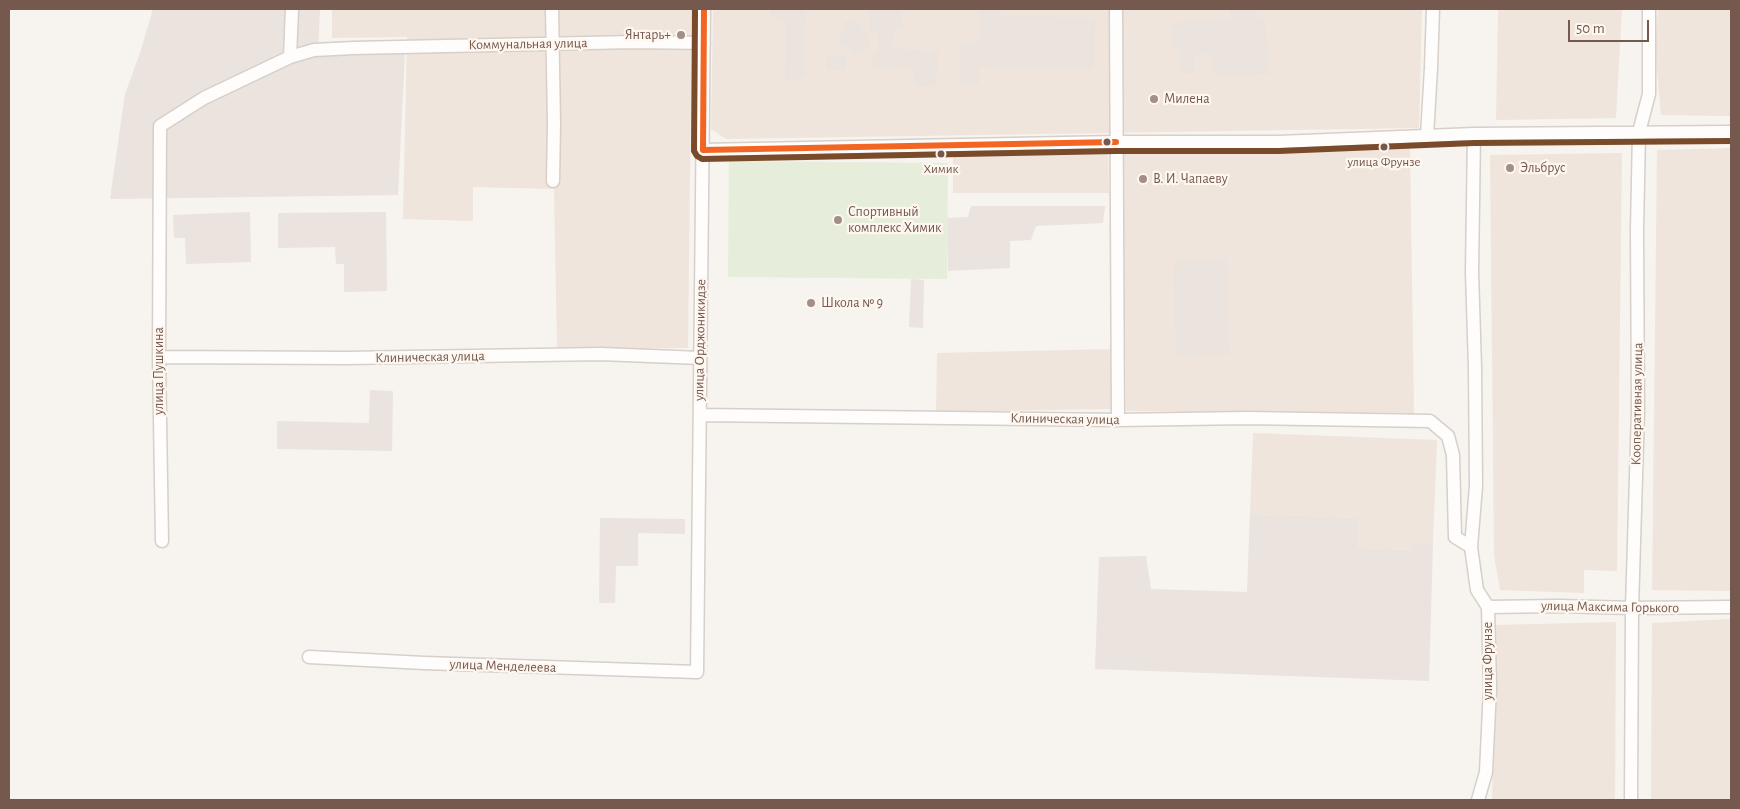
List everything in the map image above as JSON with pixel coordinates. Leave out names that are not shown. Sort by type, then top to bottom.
[{"type":"street","points":[[290,57],[292,9]]},
{"type":"street","points":[[552,9],[553,181]]},
{"type":"street","name":"улица Орджоникидзе","points":[[697,672],[704,9]]},
{"type":"street","points":[[1116,9],[1118,420]]},
{"type":"street","points":[[1427,136],[1433,9]]},
{"type":"street","name":"Кооперативная улица","points":[[1631,800],[1632,608],[1638,411],[1637,230],[1639,132],[1650,94],[1650,9]]},
{"type":"street","name":"Коммунальная улица","points":[[290,57],[314,50],[352,48],[552,43],[704,43]]},
{"type":"street","name":"улица Пушкина","points":[[162,541],[159,357],[160,126],[204,98],[290,57]]},
{"type":"street","points":[[703,150],[1116,142],[1279,142],[1474,134],[1731,132]]},
{"type":"street","name":"улица Фрунзе","points":[[1474,134],[1472,272],[1476,486],[1471,547],[1477,590],[1488,607],[1490,688],[1486,772],[1478,800]]},
{"type":"street","name":"Клиническая улица","points":[[159,357],[346,358],[601,354],[700,358]]},
{"type":"street","name":"Клиническая улица","points":[[700,415],[1118,420],[1248,418],[1430,421],[1448,436],[1453,455],[1455,537],[1471,547]]},
{"type":"street","name":"улица Максима Горького","points":[[1488,607],[1731,607]]},
{"type":"street","name":"улица Менделеева","points":[[309,657],[424,663],[697,672]]},
{"type":"shaded area","points":[[153,9],[320,9],[318,51],[405,51],[398,195],[110,199],[125,94]]},
{"type":"shaded area","points":[[332,9],[692,9],[688,348],[557,349],[554,189],[473,187],[473,221],[403,219],[407,37],[332,38]]},
{"type":"shaded area","points":[[713,9],[1422,9],[1419,128],[726,139],[711,129]]},
{"type":"shaded area","points":[[770,9],[799,9],[805,12],[804,77],[785,82],[786,23],[770,15]]},
{"type":"shaded area","points":[[869,9],[901,11],[902,27],[894,29],[892,48],[938,52],[936,87],[914,85],[913,66],[872,69],[871,55],[879,52],[878,33],[870,31]]},
{"type":"shaded area","points":[[980,9],[999,9],[999,16],[1095,18],[1094,69],[980,67],[979,84],[959,84],[960,43],[979,43]]},
{"type":"shaded area","points":[[1230,9],[1256,9],[1257,16],[1265,20],[1269,74],[1213,75],[1211,54],[1195,55],[1194,74],[1180,74],[1180,48],[1172,49],[1173,23],[1232,18]]},
{"type":"shaded area","points":[[1498,9],[1622,9],[1616,118],[1496,120]]},
{"type":"shaded area","points":[[1658,9],[1731,9],[1731,116],[1661,115],[1655,50]]},
{"type":"shaded area","points":[[844,21],[859,22],[870,43],[869,50],[863,48],[861,53],[851,53],[850,48],[840,46],[840,32],[844,29]]},
{"type":"shaded area","points":[[826,56],[847,56],[846,70],[827,70]]},
{"type":"shaded area","points":[[1410,148],[1414,414],[1126,411],[1123,153]]},
{"type":"shaded area","points":[[1731,148],[1731,591],[1652,590],[1657,150]]},
{"type":"shaded area","points":[[1108,152],[1109,193],[953,193],[953,153]]},
{"type":"shaded area","points":[[1622,153],[1617,571],[1584,570],[1584,593],[1500,590],[1494,555],[1490,155]]},
{"type":"shaded area","points":[[971,206],[1105,206],[1103,223],[1036,226],[1031,240],[1010,241],[1010,268],[948,271],[947,218],[968,217]]},
{"type":"shaded area","points":[[250,212],[251,262],[186,264],[185,238],[174,238],[173,215]]},
{"type":"shaded area","points":[[386,212],[387,291],[344,292],[344,264],[336,264],[335,247],[278,248],[278,213]]},
{"type":"shaded area","points":[[1227,259],[1229,354],[1176,355],[1173,261]]},
{"type":"shaded area","points":[[911,279],[924,280],[923,328],[909,327]]},
{"type":"shaded area","points":[[1111,349],[1112,409],[936,412],[937,353]]},
{"type":"shaded area","points":[[370,390],[393,391],[392,451],[277,449],[277,421],[369,423]]},
{"type":"shaded area","points":[[1253,433],[1437,440],[1433,543],[1413,542],[1413,550],[1356,548],[1357,518],[1250,514]]},
{"type":"shaded area","points":[[1250,514],[1358,518],[1357,548],[1412,550],[1413,542],[1433,543],[1429,681],[1095,669],[1099,557],[1146,556],[1151,589],[1247,592]]},
{"type":"shaded area","points":[[600,518],[685,519],[685,534],[638,533],[638,566],[616,566],[615,603],[599,603]]},
{"type":"shaded area","points":[[1731,619],[1731,800],[1651,800],[1652,623]]},
{"type":"shaded area","points":[[1616,622],[1615,800],[1492,800],[1495,625]]},
{"type":"green space","name":"Спортивный комплекс Химик","points":[[729,161],[948,163],[947,279],[728,277]]},
{"type":"transit line","points":[[695,9],[694,151],[702,159],[1116,151],[1279,151],[1474,143],[1731,141]]},
{"type":"transit line","points":[[703,150],[704,9]]},
{"type":"transit line","points":[[703,150],[1116,142]]},
{"type":"place","name":"Янтарь+","points":[[681,35]]},
{"type":"place","name":"Милена","points":[[1154,99]]},
{"type":"place","name":"улица Фрунзе","points":[[1384,147]]},
{"type":"place","name":"Химик","points":[[941,154]]},
{"type":"place","name":"Эльбрус","points":[[1510,168]]},
{"type":"place","name":"В. И. Чапаеву","points":[[1143,179]]},
{"type":"place","name":"Спортивный комплекс Химик","points":[[838,220]]},
{"type":"place","name":"Школа № 9","points":[[811,303]]}]
